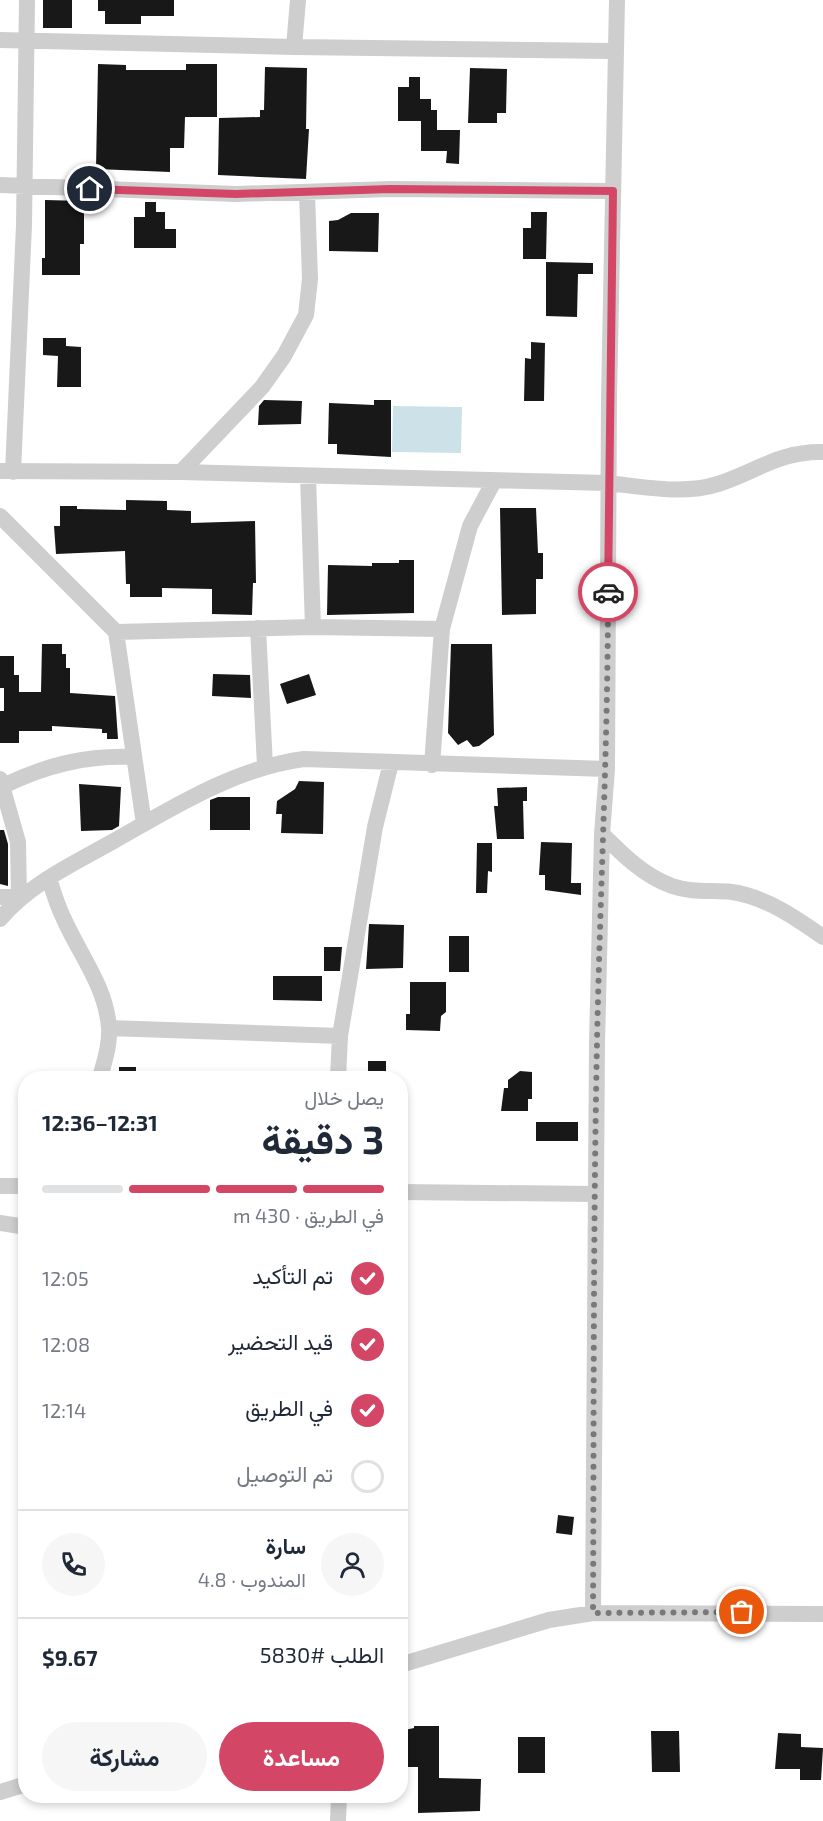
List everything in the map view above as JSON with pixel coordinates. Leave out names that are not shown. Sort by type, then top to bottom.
[{"type":"street","points":[[27,0],[24,186],[6,472],[181,472],[608,483],[671,490],[717,484],[769,461],[823,452]]},
{"type":"street","points":[[294,47],[298,0]]},
{"type":"street","points":[[593,1613],[595,1194],[602,834],[607,769],[608,483],[616,0]]},
{"type":"street","points":[[0,40],[615,51]]},
{"type":"street","points":[[0,185],[236,194],[390,189],[613,191]]},
{"type":"street","points":[[181,472],[262,387],[284,356],[306,315],[310,279],[307,193]]},
{"type":"street","points":[[308,476],[313,627]]},
{"type":"street","points":[[432,765],[442,629],[470,526],[494,481]]},
{"type":"street","points":[[0,516],[116,632],[144,824]]},
{"type":"street","points":[[116,632],[313,627],[442,629]]},
{"type":"street","points":[[258,628],[265,766]]},
{"type":"street","points":[[19,897],[18,842],[2,783],[67,762],[101,757],[134,757]]},
{"type":"street","points":[[0,919],[19,897],[49,878],[190,798],[265,766],[304,759],[607,769]]},
{"type":"street","points":[[338,1071],[340,1036],[375,827],[391,763]]},
{"type":"street","points":[[602,834],[630,861],[671,885],[690,891],[734,892],[760,899],[823,937]]},
{"type":"street","points":[[49,878],[62,917],[94,976],[104,1002],[109,1028],[108,1050],[102,1071]]},
{"type":"street","points":[[0,897],[19,897]]},
{"type":"street","points":[[109,1028],[340,1036]]},
{"type":"street","points":[[0,1186],[18,1184]]},
{"type":"street","points":[[408,1192],[595,1194]]},
{"type":"street","points":[[0,1223],[18,1226]]},
{"type":"street","points":[[408,1663],[549,1620],[593,1613],[823,1614]]},
{"type":"street","points":[[0,1792],[18,1786]]},
{"type":"street","points":[[338,1821],[339,1803]]},
{"type":"water","points":[[393,406],[462,407],[461,453],[392,452]]},
{"type":"building","points":[[43,0],[72,0],[72,28],[43,28]]},
{"type":"building","points":[[98,0],[174,0],[174,16],[141,16],[141,24],[105,24],[105,11],[98,11]]},
{"type":"building","points":[[98,64],[126,65],[126,70],[186,70],[186,64],[217,64],[217,117],[185,117],[184,148],[170,148],[170,172],[96,169]]},
{"type":"building","points":[[265,67],[307,68],[306,129],[309,129],[306,179],[218,175],[219,118],[260,117],[260,110],[264,110]]},
{"type":"building","points":[[470,68],[507,69],[506,113],[497,113],[497,123],[468,123]]},
{"type":"building","points":[[409,77],[420,77],[420,99],[431,99],[431,110],[437,110],[437,130],[460,130],[459,164],[446,163],[447,151],[421,151],[421,121],[398,121],[398,87],[409,87]]},
{"type":"building","points":[[45,200],[84,201],[84,244],[80,244],[80,275],[42,275],[42,258],[45,258]]},
{"type":"building","points":[[145,202],[156,202],[156,212],[165,212],[165,229],[176,229],[176,248],[134,248],[134,217],[145,217]]},
{"type":"building","points":[[531,212],[547,212],[546,259],[523,259],[523,228],[531,228]]},
{"type":"building","points":[[351,213],[379,213],[378,252],[329,251],[329,221],[338,220]]},
{"type":"building","points":[[546,262],[593,263],[593,274],[578,274],[577,317],[546,316]]},
{"type":"building","points":[[43,338],[66,338],[66,346],[81,347],[81,387],[57,387],[58,356],[43,355]]},
{"type":"building","points":[[531,342],[545,343],[544,401],[524,401],[525,358],[531,359]]},
{"type":"building","points":[[264,400],[302,401],[301,424],[258,425],[259,406]]},
{"type":"building","points":[[374,400],[391,400],[391,457],[337,454],[337,444],[328,444],[329,403],[374,405]]},
{"type":"building","points":[[126,500],[167,501],[167,510],[191,511],[191,523],[255,521],[256,583],[253,583],[252,615],[212,614],[212,589],[162,588],[162,597],[130,597],[130,584],[126,584],[125,551],[56,554],[54,526],[60,526],[60,506],[77,506],[77,509],[126,510]]},
{"type":"building","points":[[500,508],[536,508],[538,553],[543,553],[543,579],[536,579],[536,614],[502,615]]},
{"type":"building","points":[[399,560],[414,560],[414,613],[327,615],[328,565],[372,566],[372,563],[399,563]]},
{"type":"building","points":[[42,644],[62,644],[62,654],[66,654],[66,668],[70,668],[70,693],[115,696],[118,739],[107,739],[107,733],[102,733],[102,729],[52,726],[52,731],[19,731],[19,743],[0,743],[0,711],[4,711],[4,688],[0,688],[0,656],[14,656],[14,675],[19,675],[19,692],[41,692]]},
{"type":"building","points":[[451,644],[492,644],[494,735],[479,746],[473,747],[467,740],[458,745],[448,733]]},
{"type":"building","points":[[213,674],[250,675],[251,698],[212,696]]},
{"type":"building","points":[[309,674],[316,695],[287,704],[280,684]]},
{"type":"building","points":[[299,781],[324,782],[323,834],[281,833],[282,814],[276,814],[277,801],[295,789]]},
{"type":"building","points":[[79,784],[121,787],[119,826],[112,830],[81,831]]},
{"type":"building","points":[[527,787],[527,801],[523,801],[524,839],[497,839],[494,806],[498,806],[497,788]]},
{"type":"building","points":[[218,797],[250,797],[250,830],[210,830],[210,800]]},
{"type":"building","points":[[0,830],[4,830],[8,844],[8,886],[0,884]]},
{"type":"building","points":[[541,842],[572,843],[571,883],[581,883],[581,895],[545,890],[545,875],[539,875]]},
{"type":"building","points":[[477,843],[492,843],[492,872],[488,871],[487,893],[476,893]]},
{"type":"building","points":[[369,924],[404,925],[403,968],[366,969]]},
{"type":"building","points":[[449,936],[469,936],[469,972],[449,972]]},
{"type":"building","points":[[324,947],[342,947],[340,971],[324,971]]},
{"type":"building","points":[[273,976],[322,976],[322,1001],[273,1000]]},
{"type":"building","points":[[410,982],[446,982],[446,1012],[441,1016],[440,1031],[406,1030],[406,1014],[410,1014]]},
{"type":"building","points":[[368,1061],[386,1061],[386,1071],[368,1071]]},
{"type":"building","points":[[119,1067],[136,1067],[136,1071],[119,1071]]},
{"type":"building","points":[[520,1071],[532,1072],[532,1099],[528,1099],[528,1111],[501,1111],[504,1088],[508,1088],[508,1080]]},
{"type":"building","points":[[536,1122],[578,1122],[578,1141],[536,1141]]},
{"type":"building","points":[[558,1515],[574,1517],[572,1535],[556,1533]]},
{"type":"building","points":[[414,1726],[439,1726],[439,1778],[481,1779],[480,1811],[418,1813],[418,1767],[408,1767],[408,1729]]},
{"type":"building","points":[[651,1731],[679,1731],[680,1772],[652,1772]]},
{"type":"building","points":[[778,1733],[801,1734],[801,1747],[823,1748],[821,1780],[800,1780],[800,1769],[775,1769]]},
{"type":"building","points":[[518,1737],[545,1737],[545,1773],[518,1773]]},
{"type":"way so far","points":[[608,592],[607,769],[602,834],[597,1044],[593,1613],[742,1612]]},
{"type":"route","points":[[90,189],[236,194],[390,189],[613,191],[608,592]]}]
